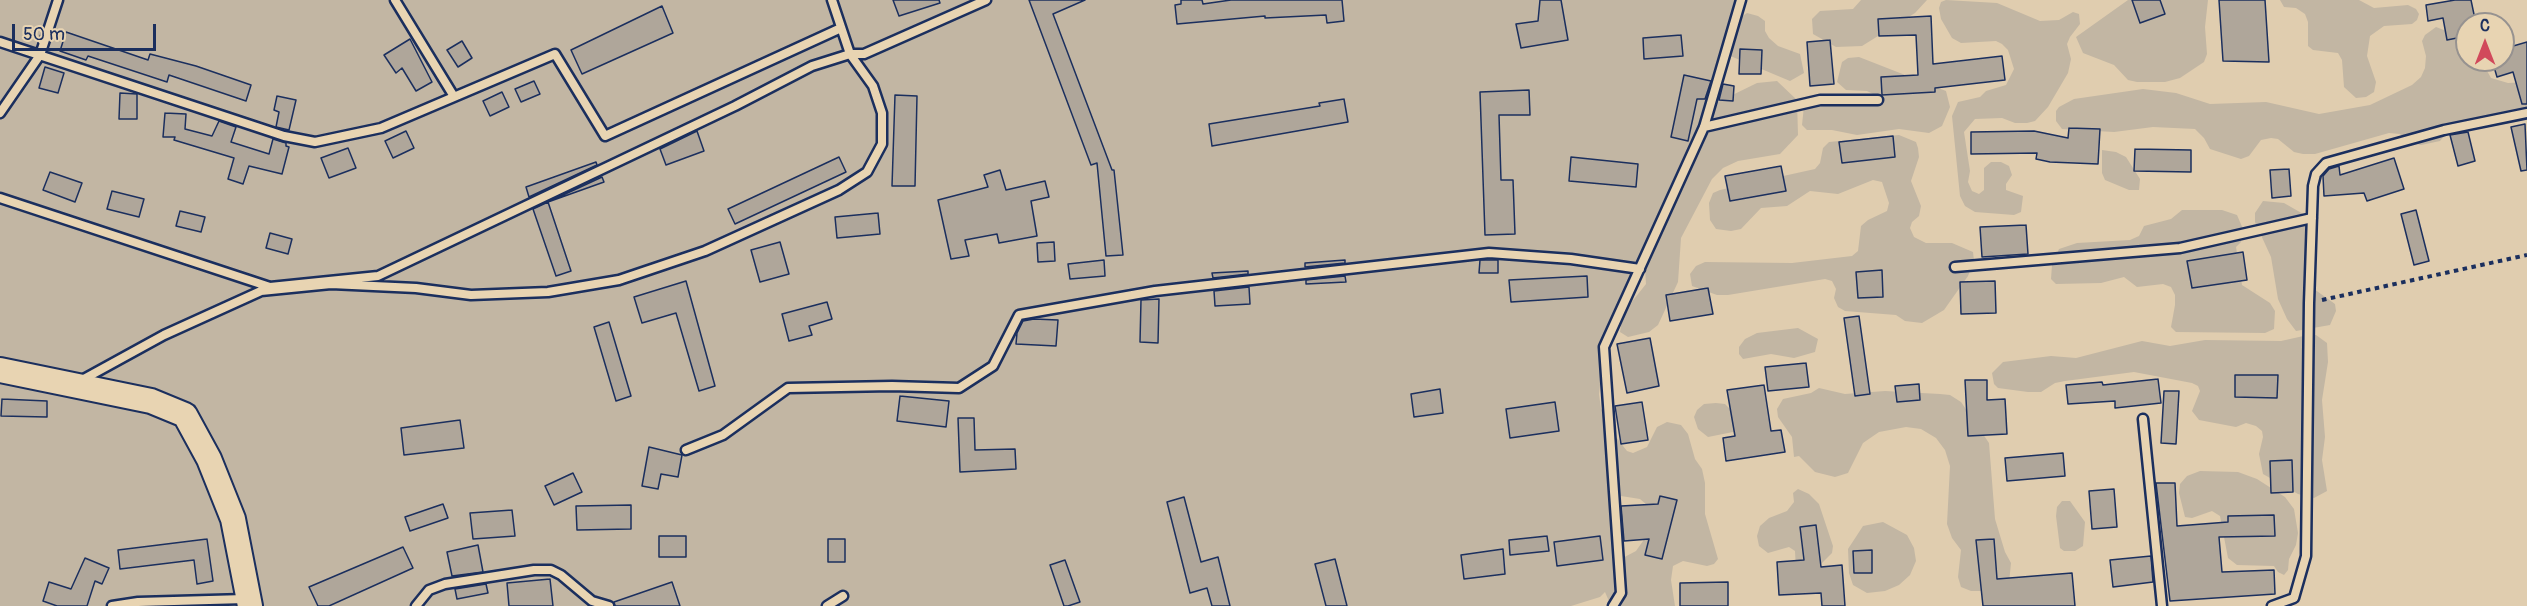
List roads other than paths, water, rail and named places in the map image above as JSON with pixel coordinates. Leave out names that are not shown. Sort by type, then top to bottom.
[{"type":"main road","points":[[0,370],[151,401],[185,415],[209,459],[233,519],[249,602]]},
{"type":"lane","points":[[0,113],[40,55],[58,0]]},
{"type":"lane","points":[[395,0],[453,95]]},
{"type":"lane","points":[[74,385],[164,335],[261,291],[331,284],[416,288],[471,295],[548,292],[619,280],[705,251],[839,190],[867,172],[882,144],[882,113],[873,86],[850,54],[832,0]]},
{"type":"lane","points":[[0,198],[270,287],[378,276],[735,106],[812,66],[850,54],[864,54],[968,3],[986,0]]},
{"type":"lane","points":[[1613,606],[1621,592],[1604,347],[1704,127],[1741,0]]},
{"type":"lane","points":[[0,42],[284,136],[315,142],[381,128],[453,95],[555,54],[605,136],[842,28]]},
{"type":"lane","points":[[1704,127],[1820,100],[1878,100]]},
{"type":"lane","points":[[2272,606],[2294,598],[2306,556],[2309,303],[2316,174],[2326,163],[2444,130],[2527,113]]},
{"type":"lane","points":[[1955,267],[2180,248],[2312,218]]},
{"type":"lane","points":[[686,450],[723,435],[788,388],[892,386],[959,388],[993,366],[1019,315],[1155,291],[1489,253],[1571,259],[1640,269]]},
{"type":"lane","points":[[2143,419],[2162,606]]},
{"type":"lane","points":[[416,606],[429,590],[445,584],[534,570],[551,570],[561,575],[592,601],[609,606]]},
{"type":"lane","points":[[827,606],[843,596]]},
{"type":"lane","points":[[112,606],[138,602],[249,602]]}]
